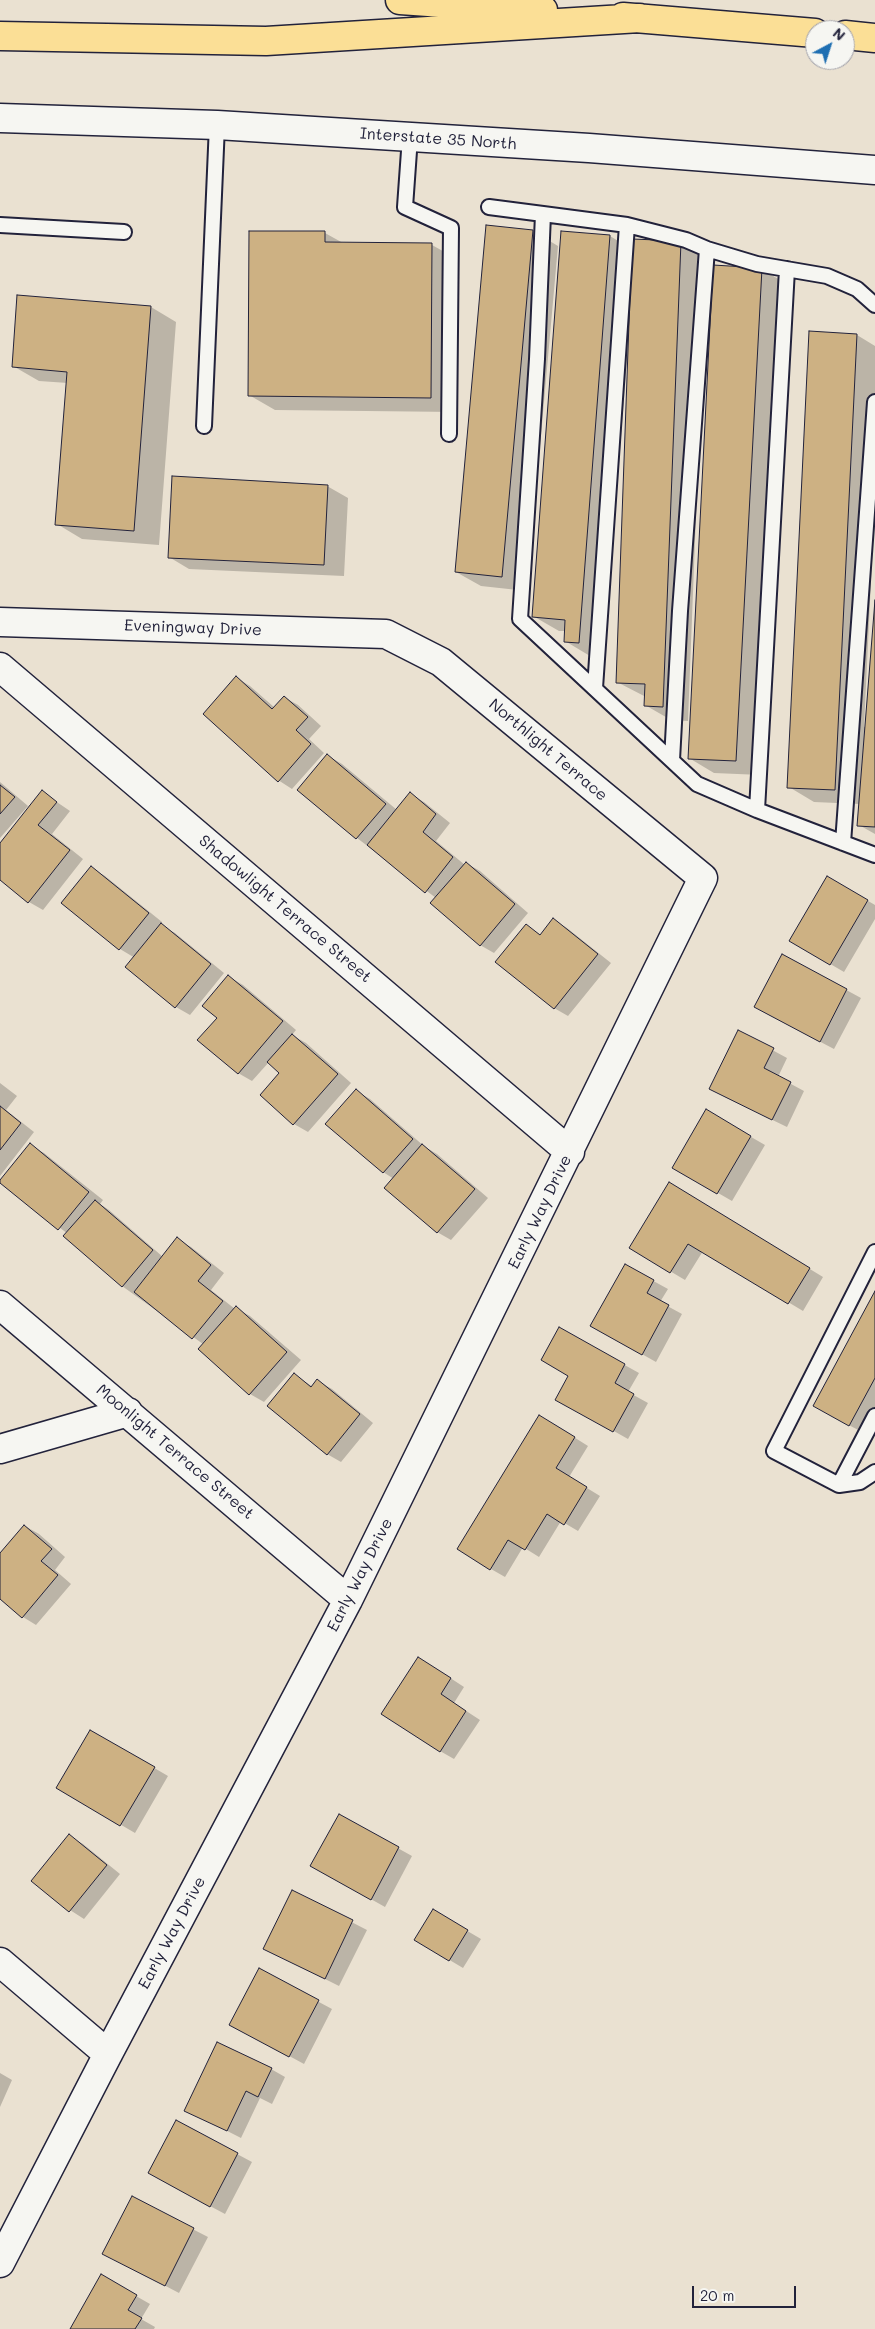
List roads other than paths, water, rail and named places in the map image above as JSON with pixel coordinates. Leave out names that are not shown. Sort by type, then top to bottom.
[{"type":"highway","points":[[400,0],[448,2],[805,32]]},
{"type":"highway","points":[[0,36],[266,40],[640,18]]},
{"type":"street","name":"Interstate 35 North","points":[[0,118],[217,125],[589,148],[875,170]]},
{"type":"street","name":"Eveningway Drive","points":[[0,622],[386,634]]},
{"type":"street","name":"Northlight Terrace","points":[[386,634],[441,662],[703,878]]},
{"type":"street","name":"Shadowlight Terrace Street","points":[[0,667],[570,1152]]},
{"type":"street","name":"Early Way Drive","points":[[0,2263],[108,2054],[348,1600],[570,1152],[703,878]]},
{"type":"street","name":"Moonlight Terrace Street","points":[[0,1305],[348,1600]]},
{"type":"street","points":[[0,1449],[128,1412]]},
{"type":"street","points":[[0,1962],[108,2054]]},
{"type":"lane","points":[[204,426],[217,125]]},
{"type":"lane","points":[[410,137],[405,207],[451,228],[449,434]]},
{"type":"lane","points":[[489,207],[627,225],[686,240],[707,249],[757,264],[827,276],[857,289],[875,305]]},
{"type":"lane","points":[[543,214],[537,359],[520,619],[698,784],[757,810],[875,855]]},
{"type":"lane","points":[[0,224],[124,232]]},
{"type":"lane","points":[[595,688],[627,225]]},
{"type":"lane","points":[[672,760],[681,601],[707,249]]},
{"type":"lane","points":[[757,810],[787,269]]},
{"type":"lane","points":[[843,843],[875,402]]},
{"type":"lane","points":[[875,1252],[774,1452],[839,1485],[860,1482],[875,1472]]},
{"type":"lane","points":[[839,1485],[875,1416]]}]
